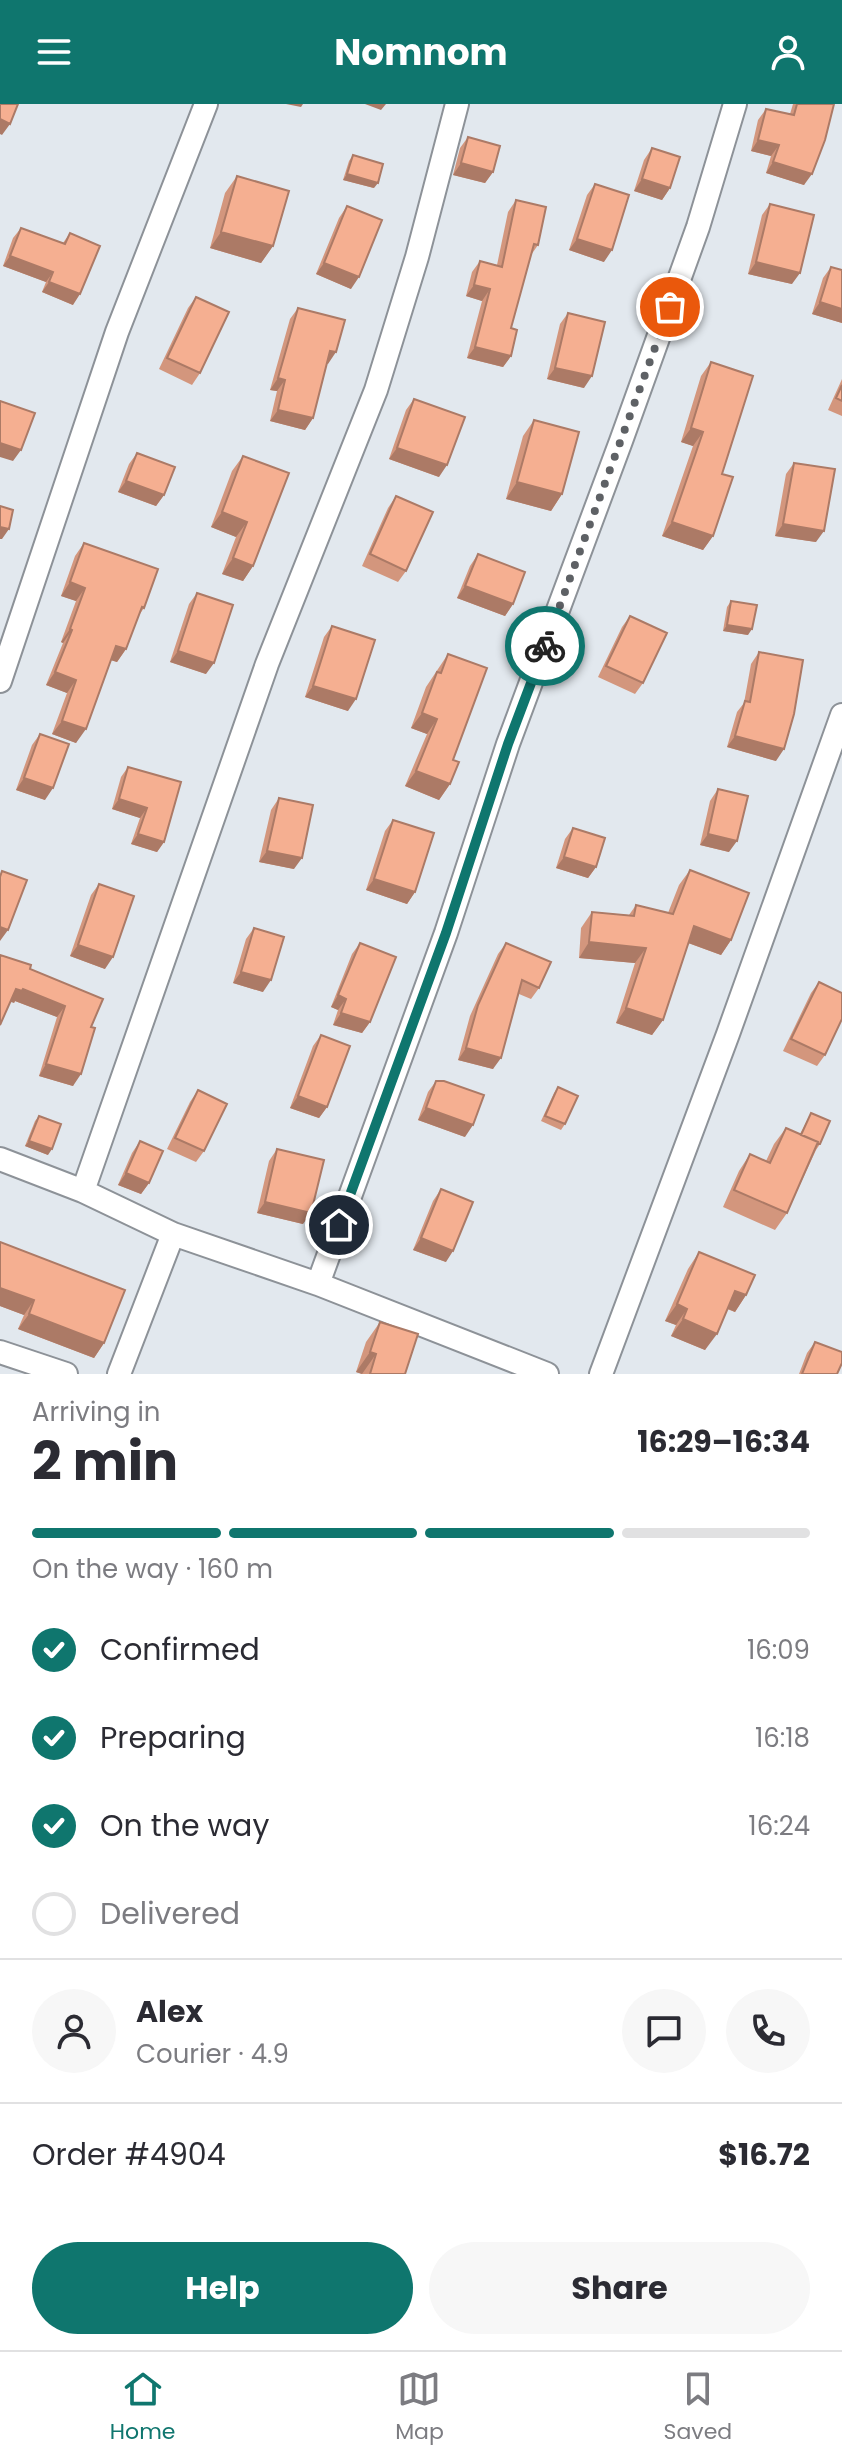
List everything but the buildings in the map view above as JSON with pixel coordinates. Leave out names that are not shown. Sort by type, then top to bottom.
[{"type":"street","points":[[0,681],[117,332],[206,104]]},
{"type":"street","points":[[83,1191],[267,664],[376,390],[417,257],[457,104]]},
{"type":"street","points":[[318,1284],[446,933],[508,744],[693,241],[735,104]]},
{"type":"street","points":[[601,1374],[728,1034],[842,715]]},
{"type":"street","points":[[0,1159],[83,1191],[173,1234],[318,1284],[547,1374]]},
{"type":"street","points":[[119,1374],[173,1234]]},
{"type":"street","points":[[0,1352],[66,1374]]},
{"type":"way so far","points":[[545,646],[670,307]]},
{"type":"route","points":[[339,1225],[446,933],[508,744],[545,646]]}]
